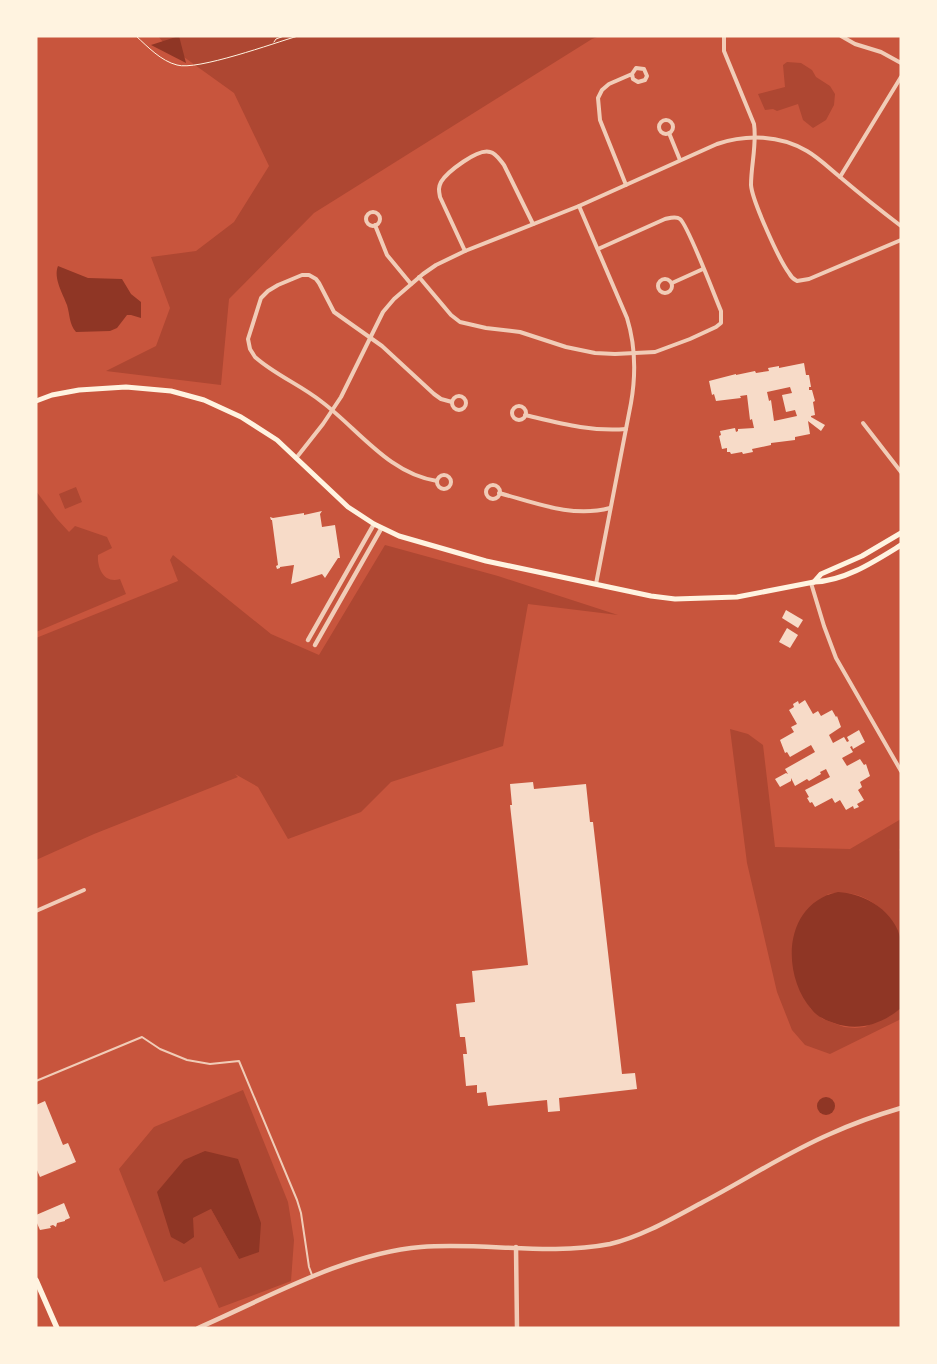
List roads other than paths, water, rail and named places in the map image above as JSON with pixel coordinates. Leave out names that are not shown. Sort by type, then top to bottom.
[{"type":"main road","points":[[36,401],[52,395],[97,388],[140,388],[187,395],[222,407],[277,440],[348,507],[381,529],[486,561],[651,596],[701,599],[737,597],[825,582],[862,568],[901,545]]},
{"type":"main road","points":[[812,583],[821,574],[862,556],[901,533]]},
{"type":"main road","points":[[36,1280],[57,1328]]},
{"type":"street","points":[[842,36],[855,44],[881,52],[901,62]]},
{"type":"street","points":[[724,39],[724,51],[729,65],[752,115],[755,137],[751,184],[754,197],[786,270],[792,278],[797,281],[809,280],[901,240]]},
{"type":"street","points":[[626,185],[600,120],[598,98],[602,90],[609,84],[632,74],[639,67],[644,69],[647,76],[645,80],[638,82],[633,79],[632,74]]},
{"type":"street","points":[[840,177],[901,77]]},
{"type":"street","points":[[669,133],[680,160]]},
{"type":"street","points":[[296,457],[332,410],[348,384],[370,336],[388,306],[419,277],[436,265],[465,252],[579,206],[729,140],[755,137],[774,138],[795,145],[817,158],[901,226]]},
{"type":"street","points":[[465,252],[440,197],[439,189],[442,181],[448,174],[473,155],[484,151],[492,152],[498,157],[504,165],[533,224]]},
{"type":"street","points":[[579,206],[627,318],[634,353],[635,378],[596,584]]},
{"type":"street","points":[[419,277],[451,315],[466,324],[520,332],[587,352],[604,354],[655,352],[716,327],[721,323],[721,311],[682,220],[677,218],[665,219],[598,249]]},
{"type":"street","points":[[375,225],[387,255],[411,284]]},
{"type":"street","points":[[672,283],[703,269]]},
{"type":"street","points":[[437,481],[428,480],[411,473],[388,459],[332,410],[252,354],[248,339],[261,298],[268,291],[293,278],[309,275],[316,278],[334,312],[370,336],[425,387],[441,399],[452,402]]},
{"type":"street","points":[[525,415],[590,430],[626,429]]},
{"type":"street","points":[[863,423],[901,472]]},
{"type":"street","points":[[499,493],[562,510],[591,512],[610,508]]},
{"type":"street","points":[[308,640],[374,524]]},
{"type":"street","points":[[315,645],[381,529]]},
{"type":"street","points":[[812,583],[824,626],[836,658],[901,771]]},
{"type":"street","points":[[36,912],[84,890]]},
{"type":"street","points":[[198,1328],[312,1278],[361,1259],[403,1249],[445,1246],[580,1247],[610,1244],[636,1235],[697,1205],[828,1134],[901,1108]]},
{"type":"street","points":[[516,1248],[517,1328]]},
{"type":"lane","points":[[36,1081],[142,1037],[160,1049],[187,1060],[210,1064],[240,1061],[299,1206],[312,1278]]}]
